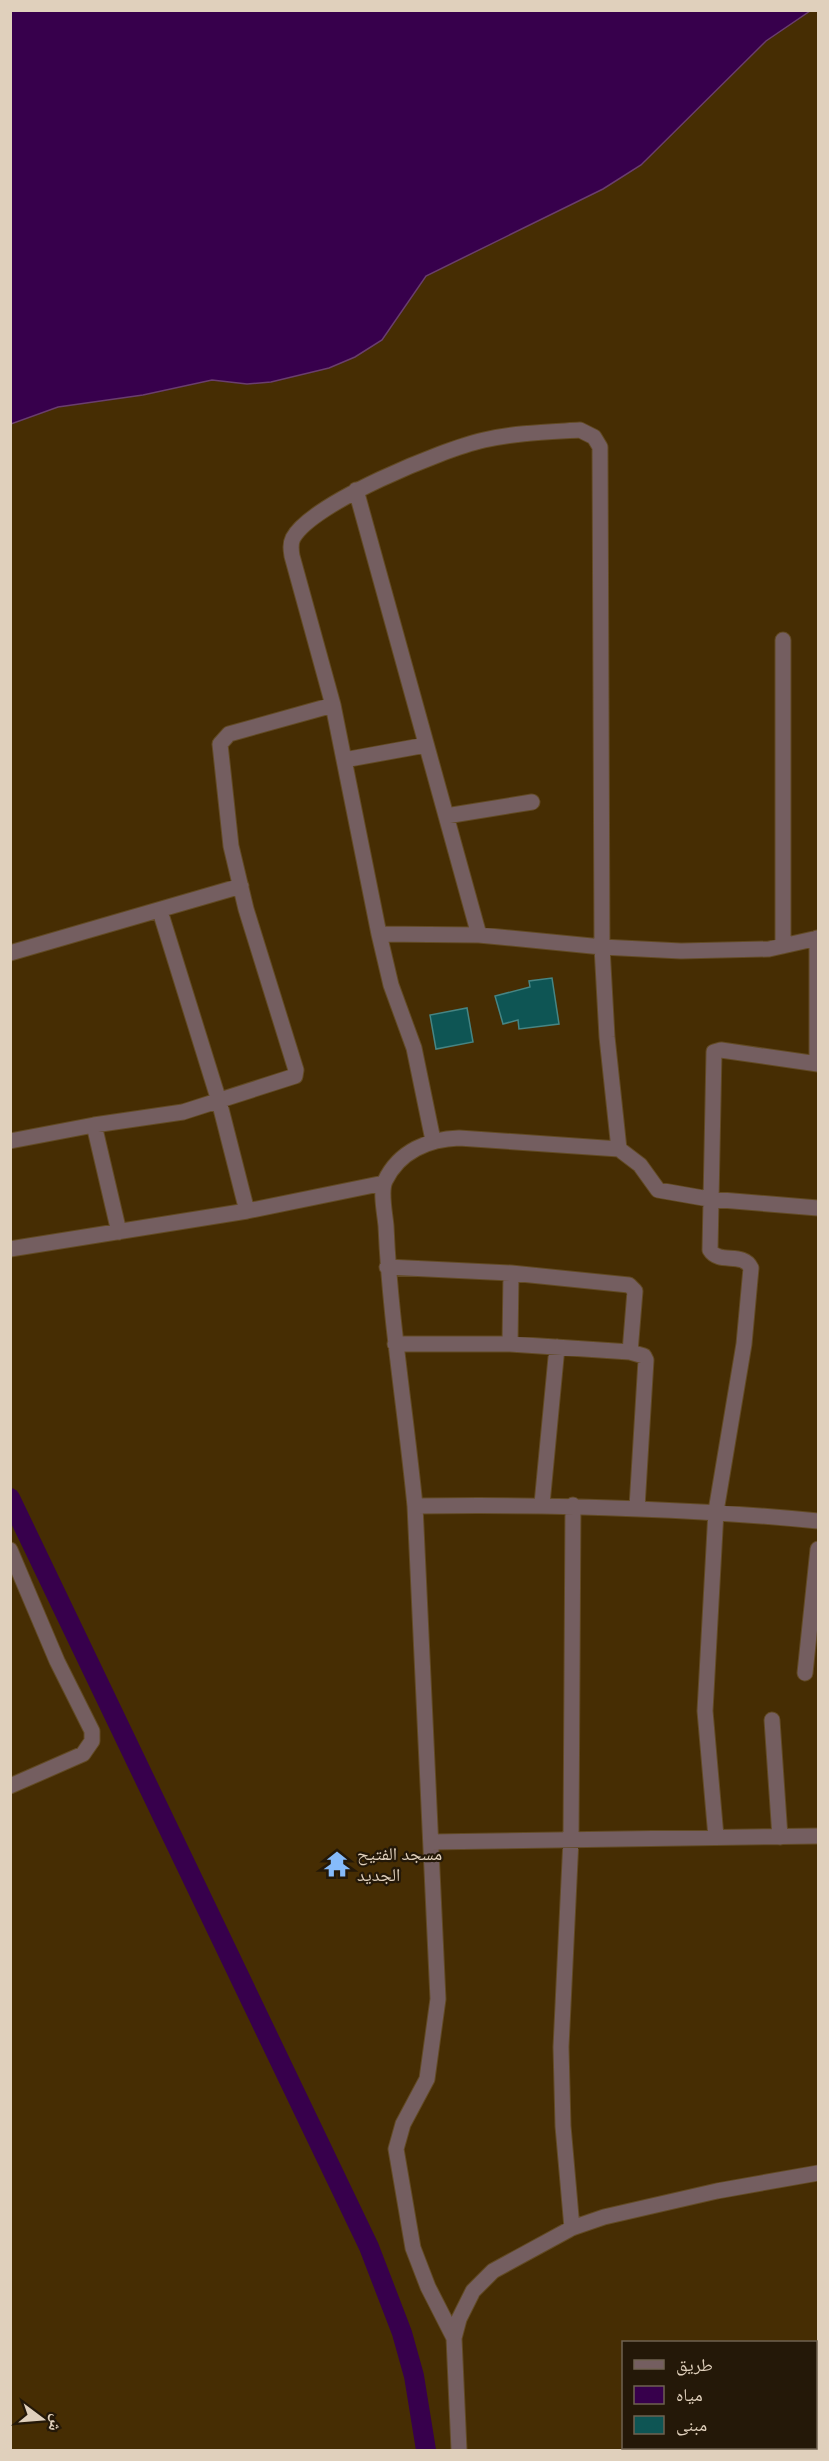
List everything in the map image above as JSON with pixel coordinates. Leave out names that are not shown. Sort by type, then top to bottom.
[{"type":"street","points":[[433,1140],[414,1048],[391,986],[333,705],[292,556],[291,544],[299,530],[356,490],[483,440],[580,430],[590,434],[598,441],[602,947],[607,1037],[619,1149]]},
{"type":"street","points":[[356,490],[479,935]]},
{"type":"street","points":[[783,640],[783,946]]},
{"type":"street","points":[[10,1142],[94,1125],[183,1112],[292,1078],[296,1074],[255,942],[231,846],[220,744],[229,734],[333,705]]},
{"type":"street","points":[[344,760],[426,745]]},
{"type":"street","points":[[446,816],[532,802]]},
{"type":"street","points":[[10,953],[241,886]]},
{"type":"street","points":[[160,911],[219,1101],[247,1211]]},
{"type":"street","points":[[379,934],[479,935],[602,947],[700,951],[747,951],[818,938],[818,1064],[721,1050],[714,1052],[709,1199],[712,1254],[743,1259],[751,1268],[744,1344],[717,1511],[705,1711],[716,1837]]},
{"type":"street","points":[[94,1125],[119,1232]]},
{"type":"street","points":[[454,2338],[428,2287],[413,2248],[396,2149],[403,2124],[427,2079],[438,1999],[415,1506],[408,1428],[395,1344],[387,1267],[384,1183],[402,1160],[418,1146],[433,1140],[459,1138],[619,1149],[640,1165],[657,1190],[709,1199],[819,1208]]},
{"type":"street","points":[[10,1249],[247,1211],[384,1183]]},
{"type":"street","points":[[387,1267],[511,1273],[633,1287],[635,1291],[630,1352]]},
{"type":"street","points":[[510,1344],[511,1273]]},
{"type":"street","points":[[395,1344],[510,1344],[641,1354],[646,1360],[637,1507]]},
{"type":"street","points":[[542,1504],[557,1347]]},
{"type":"street","points":[[415,1506],[542,1504],[637,1507],[717,1511],[819,1521]]},
{"type":"street","points":[[572,2228],[565,2157],[561,2057],[571,1839],[573,1505]]},
{"type":"street","points":[[805,1673],[819,1549]]},
{"type":"street","points":[[10,1550],[57,1661],[92,1731],[92,1741],[83,1754],[10,1786]]},
{"type":"street","points":[[772,1720],[780,1837]]},
{"type":"street","points":[[431,1842],[819,1836]]},
{"type":"street","points":[[459,2451],[454,2338],[466,2305],[482,2281],[493,2271],[572,2228],[604,2217],[717,2191],[819,2173]]},
{"type":"water","points":[[10,11],[810,11],[766,41],[641,165],[603,189],[426,276],[382,340],[355,357],[329,368],[271,382],[247,384],[212,380],[143,395],[58,407],[11,424]]},
{"type":"building","points":[[552,978],[559,1024],[519,1029],[518,1020],[503,1024],[495,996],[530,987],[529,981]]},
{"type":"building","points":[[467,1008],[473,1042],[436,1049],[430,1015]]},
{"type":"waterway","points":[[10,1498],[369,2247],[402,2333],[414,2376],[426,2450]]},
{"type":"place","name":"مسجد الفتيح الجديد","points":[[337,1864]]}]
